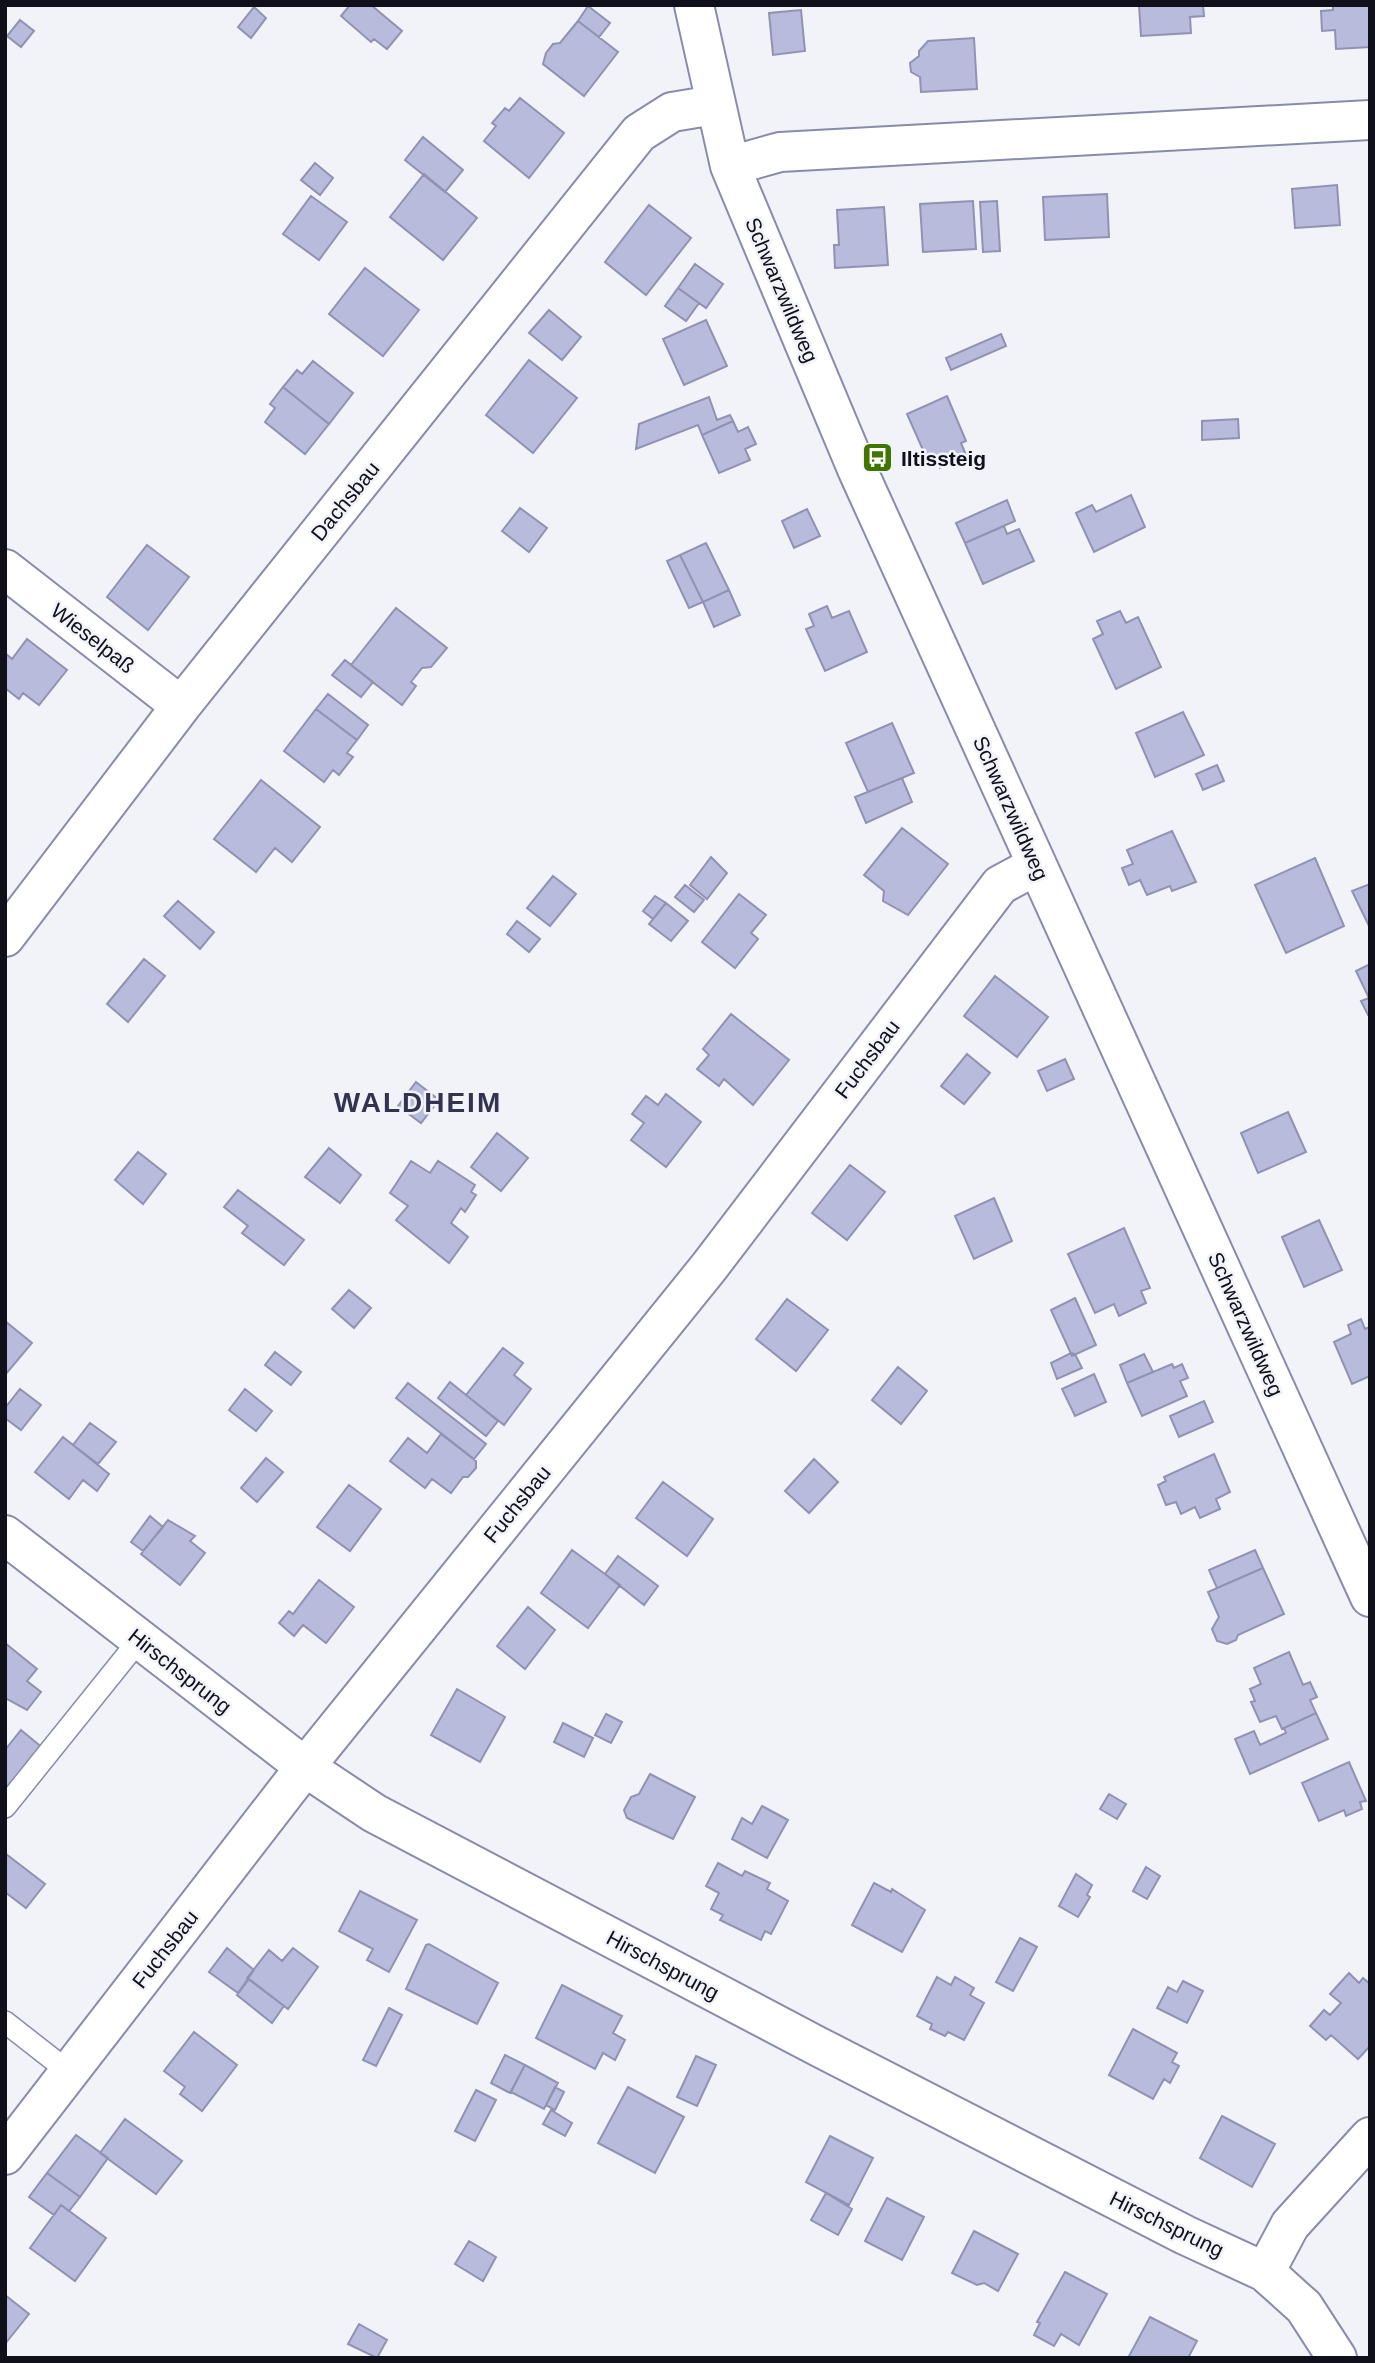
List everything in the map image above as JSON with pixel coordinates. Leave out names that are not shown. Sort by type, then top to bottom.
[{"type":"street","name":"Schwarzwildweg","points":[[694,5],[714,105],[730,166],[857,469],[1370,1597]]},
{"type":"street","name":"Dachsbau","points":[[5,937],[181,706],[639,133],[672,112],[714,105]]},
{"type":"street","points":[[730,166],[780,152],[1370,120]]},
{"type":"street","name":"Wieselpaß","points":[[5,569],[181,706]]},
{"type":"street","name":"Fuchsbau","points":[[5,2155],[305,1767],[709,1267],[1000,885],[1037,866]]},
{"type":"street","name":"Hirschsprung","points":[[5,1535],[305,1767],[374,1813],[819,2047],[1185,2235],[1265,2272],[1304,2308],[1337,2358]]},
{"type":"street","points":[[1265,2272],[1290,2225],[1370,2137]]},
{"type":"lane","points":[[5,1807],[139,1639]]},
{"type":"lane","points":[[5,2022],[69,2072]]},
{"type":"building","points":[[350,5],[371,5],[402,31],[387,49],[374,39],[371,42],[341,16]]},
{"type":"building","points":[[1139,5],[1203,5],[1204,16],[1190,17],[1191,33],[1141,36]]},
{"type":"building","points":[[1333,5],[1370,5],[1370,47],[1336,49],[1335,30],[1322,31],[1321,11],[1333,10]]},
{"type":"building","points":[[588,6],[610,23],[599,37],[578,21]]},
{"type":"building","points":[[254,7],[266,18],[251,38],[238,27]]},
{"type":"building","points":[[801,10],[805,51],[773,55],[769,13]]},
{"type":"building","points":[[20,20],[34,31],[21,47],[7,36]]},
{"type":"building","points":[[578,21],[618,52],[584,96],[543,64],[546,53],[553,44],[560,43]]},
{"type":"building","points":[[974,38],[977,89],[921,92],[920,77],[911,72],[910,63],[919,56],[919,51],[928,41]]},
{"type":"building","points":[[520,98],[564,133],[529,178],[484,141],[496,126],[492,123],[505,108],[509,111]]},
{"type":"building","points":[[423,137],[463,170],[445,192],[405,160]]},
{"type":"building","points":[[315,163],[333,178],[320,195],[301,180]]},
{"type":"building","points":[[424,174],[477,218],[443,260],[390,217]]},
{"type":"building","points":[[1337,185],[1340,225],[1295,228],[1292,189]]},
{"type":"building","points":[[1107,194],[1109,237],[1045,240],[1043,197]]},
{"type":"building","points":[[311,196],[347,222],[319,260],[283,234]]},
{"type":"building","points":[[973,201],[976,249],[923,252],[920,204]]},
{"type":"building","points":[[997,201],[1000,251],[983,252],[980,202]]},
{"type":"building","points":[[649,205],[691,238],[646,295],[605,262]]},
{"type":"building","points":[[884,207],[888,265],[835,268],[834,245],[839,245],[837,210]]},
{"type":"building","points":[[695,264],[723,284],[706,308],[678,288]]},
{"type":"building","points":[[365,268],[419,310],[383,356],[329,314]]},
{"type":"building","points":[[678,288],[699,303],[686,321],[665,306]]},
{"type":"building","points":[[549,310],[581,337],[562,360],[529,333]]},
{"type":"building","points":[[706,320],[727,366],[684,385],[663,339]]},
{"type":"building","points":[[1001,334],[1006,346],[951,370],[946,358]]},
{"type":"building","points":[[529,360],[577,398],[533,453],[486,415]]},
{"type":"building","points":[[313,361],[353,393],[329,424],[283,387],[297,370],[302,374]]},
{"type":"building","points":[[283,387],[329,424],[305,454],[265,422],[275,408],[270,404]]},
{"type":"building","points":[[947,396],[966,441],[961,443],[966,455],[940,468],[934,455],[927,459],[907,414]]},
{"type":"building","points":[[709,397],[717,420],[730,415],[733,421],[702,435],[698,425],[636,449],[639,424]]},
{"type":"building","points":[[1238,419],[1239,438],[1202,440],[1202,421]]},
{"type":"building","points":[[733,421],[738,432],[748,427],[756,444],[745,449],[750,460],[719,473],[702,435]]},
{"type":"building","points":[[1131,495],[1145,527],[1094,552],[1076,513],[1092,505],[1096,512]]},
{"type":"building","points":[[1007,500],[1015,521],[965,543],[956,523]]},
{"type":"building","points":[[520,508],[547,528],[529,552],[502,531]]},
{"type":"building","points":[[807,509],[820,536],[794,548],[782,521]]},
{"type":"building","points":[[1004,526],[1007,534],[1019,529],[1034,561],[983,584],[965,543]]},
{"type":"building","points":[[706,543],[729,590],[703,602],[680,555]]},
{"type":"building","points":[[147,545],[189,577],[148,630],[107,597]]},
{"type":"building","points":[[680,555],[703,602],[689,608],[667,561]]},
{"type":"building","points":[[729,590],[740,615],[714,627],[703,602]]},
{"type":"building","points":[[827,606],[832,618],[849,611],[867,652],[825,671],[806,629],[814,626],[809,614]]},
{"type":"building","points":[[396,608],[447,648],[431,667],[422,668],[411,682],[416,686],[402,705],[351,665]]},
{"type":"building","points":[[1120,611],[1126,623],[1138,617],[1161,667],[1116,689],[1093,639],[1103,634],[1097,621]]},
{"type":"building","points":[[27,639],[67,670],[39,705],[23,693],[19,699],[5,688],[5,653],[12,659]]},
{"type":"building","points":[[345,660],[373,682],[361,697],[332,675]]},
{"type":"building","points":[[328,694],[368,725],[357,740],[316,709]]},
{"type":"building","points":[[316,709],[357,740],[347,753],[353,757],[339,775],[333,770],[324,782],[284,751]]},
{"type":"building","points":[[1183,712],[1204,755],[1155,777],[1136,733]]},
{"type":"building","points":[[892,723],[914,773],[868,792],[846,743]]},
{"type":"building","points":[[1217,765],[1224,781],[1203,790],[1196,774]]},
{"type":"building","points":[[902,778],[912,802],[866,823],[855,797]]},
{"type":"building","points":[[261,780],[320,827],[292,862],[275,848],[256,872],[214,839]]},
{"type":"building","points":[[902,828],[948,864],[908,915],[883,901],[884,891],[864,875]]},
{"type":"building","points":[[1172,831],[1196,882],[1172,891],[1170,886],[1147,895],[1140,880],[1129,885],[1122,868],[1133,864],[1127,850]]},
{"type":"building","points":[[711,857],[727,873],[707,899],[690,885]]},
{"type":"building","points":[[1315,858],[1344,926],[1286,953],[1255,885]]},
{"type":"building","points":[[553,876],[576,894],[550,926],[527,908]]},
{"type":"building","points":[[1370,884],[1370,928],[1352,891]]},
{"type":"building","points":[[685,885],[704,900],[694,912],[675,897]]},
{"type":"building","points":[[739,894],[766,915],[751,933],[758,939],[735,968],[702,942]]},
{"type":"building","points":[[655,896],[666,903],[653,919],[643,911]]},
{"type":"building","points":[[178,901],[214,932],[200,949],[164,916]]},
{"type":"building","points":[[666,903],[688,921],[671,941],[649,924]]},
{"type":"building","points":[[517,921],[540,939],[529,952],[507,934]]},
{"type":"building","points":[[144,959],[165,976],[128,1022],[107,1004]]},
{"type":"building","points":[[1370,964],[1370,1014],[1368,1015],[1361,1001],[1369,998],[1356,971]]},
{"type":"building","points":[[995,976],[1048,1017],[1017,1057],[964,1016]]},
{"type":"building","points":[[731,1014],[789,1060],[753,1105],[724,1079],[719,1086],[697,1069],[709,1055],[703,1049]]},
{"type":"building","points":[[967,1054],[990,1073],[964,1104],[941,1086]]},
{"type":"building","points":[[1065,1059],[1074,1079],[1047,1091],[1038,1071]]},
{"type":"building","points":[[416,1082],[439,1100],[421,1123],[398,1106]]},
{"type":"building","points":[[666,1094],[701,1122],[666,1167],[631,1140],[644,1123],[632,1114],[646,1096],[658,1105]]},
{"type":"building","points":[[1288,1112],[1306,1152],[1258,1173],[1241,1133]]},
{"type":"building","points":[[497,1133],[528,1158],[501,1191],[471,1167]]},
{"type":"building","points":[[329,1148],[361,1175],[340,1203],[305,1177]]},
{"type":"building","points":[[138,1152],[166,1174],[143,1204],[115,1180]]},
{"type":"building","points":[[411,1161],[430,1173],[438,1161],[475,1185],[471,1192],[476,1195],[465,1212],[461,1208],[451,1223],[468,1237],[449,1263],[396,1220],[408,1206],[390,1193]]},
{"type":"building","points":[[850,1165],[885,1192],[847,1240],[812,1213]]},
{"type":"building","points":[[238,1190],[304,1240],[284,1265],[242,1233],[248,1226],[224,1207]]},
{"type":"building","points":[[994,1198],[1012,1241],[974,1259],[955,1216]]},
{"type":"building","points":[[1319,1220],[1342,1270],[1304,1287],[1282,1237]]},
{"type":"building","points":[[1124,1228],[1150,1288],[1141,1291],[1146,1303],[1119,1316],[1114,1304],[1095,1313],[1068,1254]]},
{"type":"building","points":[[349,1290],[371,1308],[354,1328],[332,1309]]},
{"type":"building","points":[[1075,1298],[1096,1345],[1072,1356],[1051,1310]]},
{"type":"building","points":[[787,1299],[828,1330],[796,1371],[756,1339]]},
{"type":"building","points":[[1361,1319],[1365,1329],[1370,1327],[1370,1376],[1352,1384],[1334,1342],[1351,1334],[1348,1325]]},
{"type":"building","points":[[5,1321],[32,1343],[5,1375]]},
{"type":"building","points":[[503,1348],[523,1363],[514,1375],[531,1389],[504,1425],[466,1395]]},
{"type":"building","points":[[275,1352],[301,1372],[291,1385],[265,1365]]},
{"type":"building","points":[[1071,1353],[1075,1354],[1082,1368],[1057,1379],[1051,1363]]},
{"type":"building","points":[[1144,1354],[1153,1372],[1127,1383],[1120,1365]]},
{"type":"building","points":[[1172,1364],[1174,1368],[1182,1364],[1188,1378],[1180,1381],[1187,1396],[1142,1416],[1127,1383]]},
{"type":"building","points":[[898,1367],[927,1391],[901,1424],[872,1400]]},
{"type":"building","points":[[1094,1374],[1106,1402],[1075,1416],[1062,1389]]},
{"type":"building","points":[[450,1382],[498,1421],[486,1436],[438,1398]]},
{"type":"building","points":[[408,1383],[486,1444],[474,1459],[396,1398]]},
{"type":"building","points":[[20,1389],[41,1405],[21,1430],[5,1418],[5,1408]]},
{"type":"building","points":[[245,1389],[272,1411],[256,1431],[229,1410]]},
{"type":"building","points":[[1204,1401],[1213,1422],[1179,1437],[1170,1416]]},
{"type":"building","points":[[90,1423],[116,1442],[98,1464],[73,1445]]},
{"type":"building","points":[[441,1434],[476,1461],[476,1468],[468,1477],[463,1477],[451,1493],[432,1479],[425,1488],[390,1461],[408,1438],[427,1453]]},
{"type":"building","points":[[63,1437],[109,1474],[97,1491],[83,1480],[69,1499],[35,1472]]},
{"type":"building","points":[[1214,1454],[1230,1492],[1216,1499],[1220,1509],[1200,1518],[1195,1507],[1181,1514],[1176,1502],[1166,1505],[1158,1485],[1166,1481],[1164,1477]]},
{"type":"building","points":[[266,1458],[283,1472],[257,1502],[241,1488]]},
{"type":"building","points":[[814,1459],[838,1482],[809,1513],[785,1491]]},
{"type":"building","points":[[663,1482],[713,1519],[687,1556],[636,1518]]},
{"type":"building","points":[[349,1485],[381,1509],[350,1551],[317,1527]]},
{"type":"building","points":[[150,1516],[163,1527],[143,1551],[131,1542]]},
{"type":"building","points":[[168,1520],[195,1536],[190,1541],[205,1553],[180,1585],[141,1554]]},
{"type":"building","points":[[572,1550],[620,1585],[588,1628],[541,1593]]},
{"type":"building","points":[[1255,1550],[1263,1568],[1217,1588],[1209,1570]]},
{"type":"building","points":[[618,1556],[658,1586],[644,1605],[605,1574]]},
{"type":"building","points":[[1263,1568],[1284,1614],[1238,1635],[1236,1640],[1227,1644],[1217,1641],[1212,1629],[1219,1617],[1208,1592]]},
{"type":"building","points":[[319,1580],[354,1607],[326,1643],[303,1625],[294,1636],[279,1623],[289,1611],[293,1614]]},
{"type":"building","points":[[528,1607],[555,1630],[525,1669],[497,1646]]},
{"type":"building","points":[[5,1643],[37,1669],[27,1681],[41,1692],[27,1710],[5,1698]]},
{"type":"building","points":[[1289,1652],[1303,1685],[1310,1682],[1317,1697],[1310,1700],[1316,1713],[1282,1729],[1276,1716],[1260,1722],[1251,1702],[1255,1701],[1250,1689],[1261,1684],[1254,1668]]},
{"type":"building","points":[[457,1689],[505,1717],[480,1762],[431,1735]]},
{"type":"building","points":[[1316,1713],[1328,1739],[1250,1774],[1235,1739],[1254,1731],[1260,1745],[1286,1733],[1284,1728]]},
{"type":"building","points":[[606,1714],[622,1722],[611,1743],[595,1735]]},
{"type":"building","points":[[563,1723],[593,1738],[584,1757],[554,1742]]},
{"type":"building","points":[[21,1730],[44,1749],[5,1791],[5,1750]]},
{"type":"building","points":[[1349,1762],[1366,1801],[1360,1802],[1362,1809],[1346,1816],[1344,1810],[1319,1821],[1302,1783]]},
{"type":"building","points":[[650,1774],[695,1797],[673,1839],[627,1818],[624,1810],[631,1797],[639,1794]]},
{"type":"building","points":[[1109,1794],[1126,1804],[1117,1819],[1100,1809]]},
{"type":"building","points":[[762,1806],[788,1820],[767,1858],[732,1839],[742,1818],[752,1824]]},
{"type":"building","points":[[6,1854],[45,1884],[26,1908],[5,1892]]},
{"type":"building","points":[[718,1863],[742,1876],[745,1871],[770,1883],[767,1889],[788,1901],[771,1934],[765,1931],[761,1940],[720,1920],[723,1915],[711,1909],[719,1893],[706,1886]]},
{"type":"building","points":[[1146,1867],[1160,1876],[1147,1899],[1133,1891]]},
{"type":"building","points":[[1076,1874],[1092,1885],[1087,1895],[1090,1897],[1078,1917],[1059,1906]]},
{"type":"building","points":[[874,1883],[891,1892],[892,1889],[925,1910],[902,1952],[852,1925]]},
{"type":"building","points":[[360,1891],[417,1920],[389,1972],[367,1960],[373,1949],[339,1931]]},
{"type":"building","points":[[1020,1938],[1037,1947],[1013,1991],[996,1982]]},
{"type":"building","points":[[429,1944],[498,1983],[477,2024],[406,1989],[426,1945]]},
{"type":"building","points":[[227,1948],[254,1970],[238,1993],[209,1972]]},
{"type":"building","points":[[293,1948],[318,1967],[288,2009],[247,1978],[269,1950],[282,1961]]},
{"type":"building","points":[[1349,1973],[1359,1983],[1363,1978],[1370,1984],[1370,2046],[1358,2059],[1331,2035],[1326,2040],[1310,2026],[1324,2010],[1330,2015],[1341,2003],[1330,1994]]},
{"type":"building","points":[[937,1977],[951,1985],[955,1977],[974,1988],[970,1995],[984,2003],[964,2040],[948,2032],[945,2036],[930,2029],[932,2024],[917,2016]]},
{"type":"building","points":[[249,1979],[284,2006],[272,2023],[237,1995]]},
{"type":"building","points":[[1183,1981],[1203,1991],[1187,2023],[1157,2008],[1168,1987],[1177,1992]]},
{"type":"building","points":[[562,1985],[622,2016],[613,2033],[625,2040],[615,2060],[603,2053],[595,2069],[536,2038]]},
{"type":"building","points":[[389,2008],[402,2015],[376,2066],[363,2060]]},
{"type":"building","points":[[1133,2029],[1177,2053],[1172,2062],[1179,2066],[1170,2083],[1164,2079],[1153,2099],[1109,2075]]},
{"type":"building","points":[[194,2032],[237,2065],[202,2111],[180,2094],[185,2087],[164,2071]]},
{"type":"building","points":[[505,2055],[525,2065],[510,2093],[491,2083]]},
{"type":"building","points":[[696,2056],[716,2065],[697,2106],[677,2097]]},
{"type":"building","points":[[525,2065],[558,2083],[544,2109],[511,2092]]},
{"type":"building","points":[[555,2087],[564,2092],[555,2110],[546,2105]]},
{"type":"building","points":[[628,2087],[684,2117],[655,2173],[598,2143]]},
{"type":"building","points":[[476,2090],[496,2100],[475,2141],[455,2131]]},
{"type":"building","points":[[551,2110],[572,2123],[565,2136],[543,2124]]},
{"type":"building","points":[[1222,2116],[1275,2144],[1252,2187],[1200,2158]]},
{"type":"building","points":[[125,2119],[182,2161],[156,2194],[100,2153]]},
{"type":"building","points":[[76,2135],[108,2158],[80,2197],[47,2173]]},
{"type":"building","points":[[830,2136],[873,2158],[849,2205],[806,2182]]},
{"type":"building","points":[[47,2173],[80,2197],[69,2211],[61,2205],[54,2215],[29,2197]]},
{"type":"building","points":[[826,2193],[852,2209],[838,2235],[811,2220]]},
{"type":"building","points":[[887,2198],[924,2217],[902,2260],[865,2241]]},
{"type":"building","points":[[61,2205],[106,2238],[75,2281],[30,2248]]},
{"type":"building","points":[[974,2231],[1018,2254],[998,2291],[984,2283],[977,2285],[952,2273]]},
{"type":"building","points":[[469,2241],[496,2257],[483,2281],[455,2264]]},
{"type":"building","points":[[1065,2272],[1107,2294],[1079,2345],[1061,2334],[1054,2346],[1034,2335],[1040,2323],[1037,2322]]},
{"type":"building","points":[[5,2295],[29,2314],[5,2344]]},
{"type":"building","points":[[1150,2317],[1197,2341],[1188,2358],[1128,2358]]},
{"type":"building","points":[[359,2324],[387,2340],[377,2358],[348,2344]]},
{"type":"place","name":"Iltissteig","points":[[878,458]]},
{"type":"district","name":"WALDHEIM","points":[[418,1102]]}]
